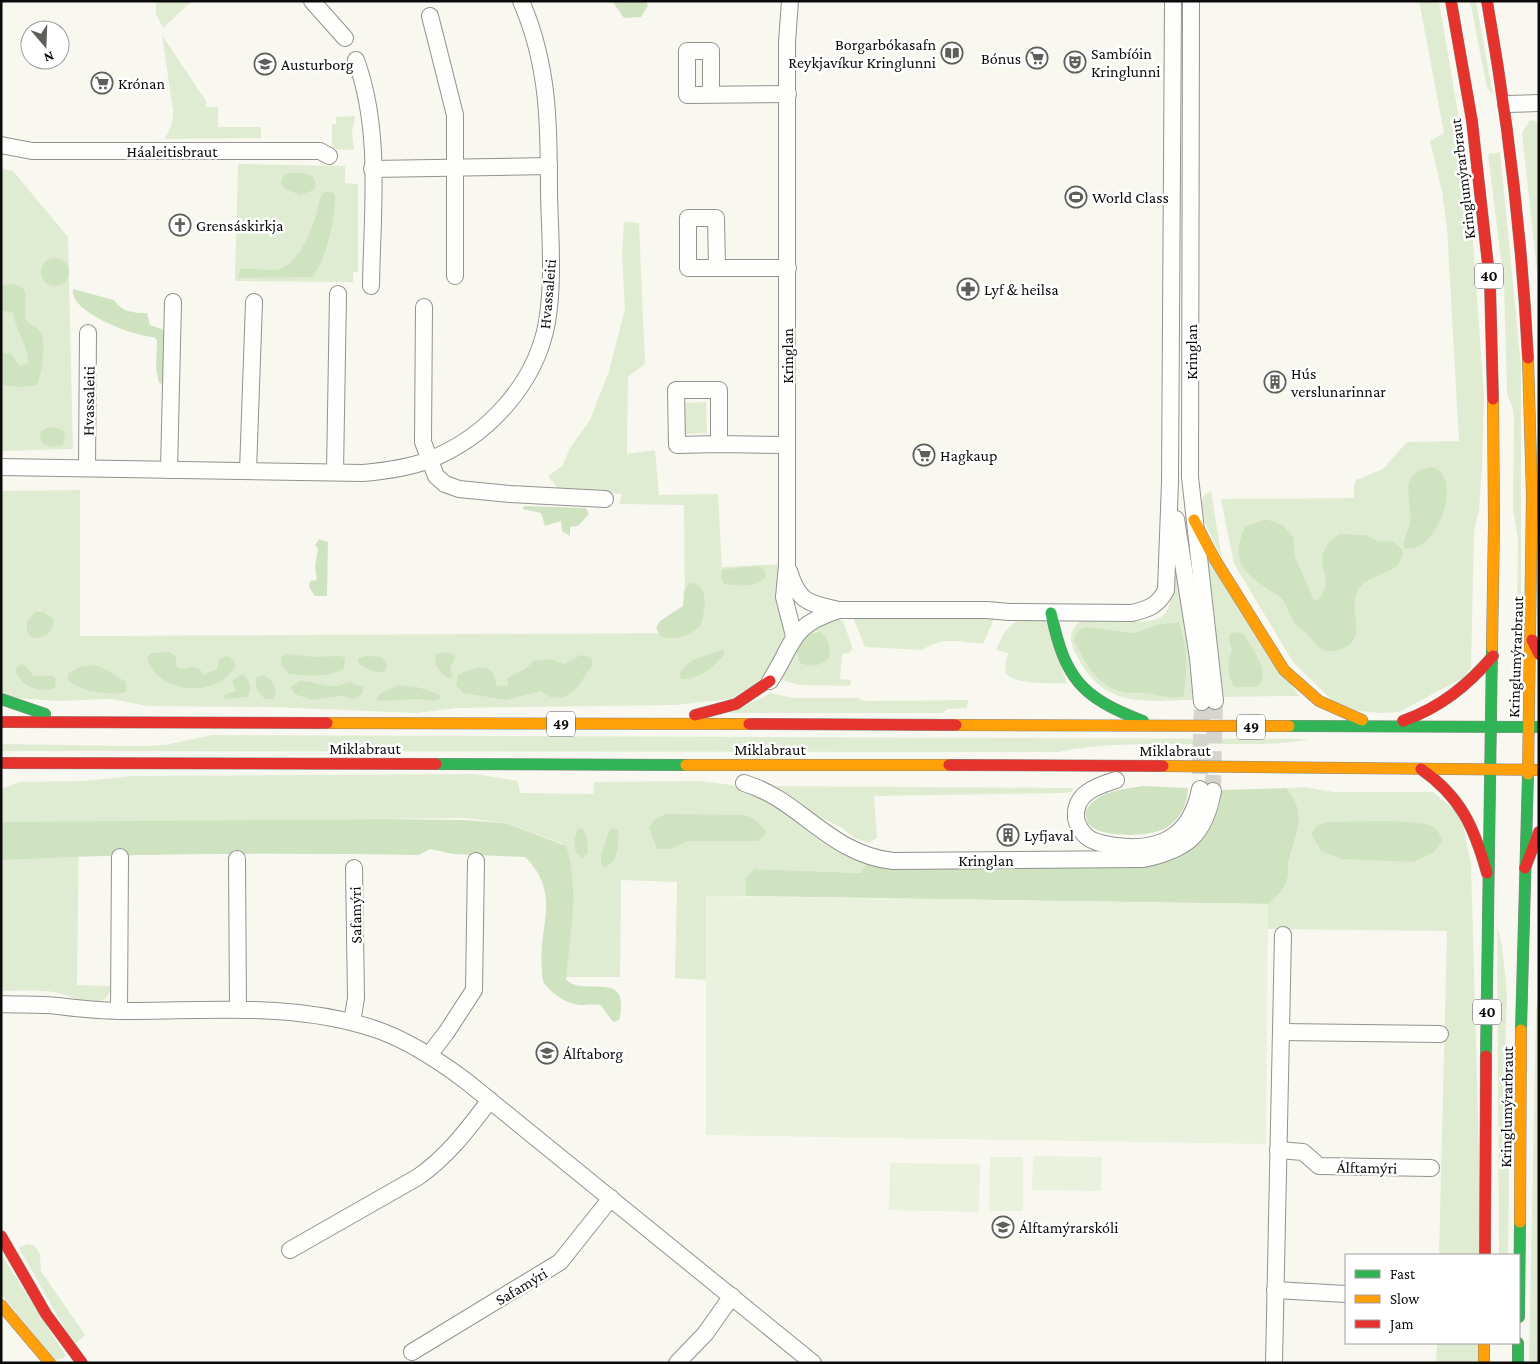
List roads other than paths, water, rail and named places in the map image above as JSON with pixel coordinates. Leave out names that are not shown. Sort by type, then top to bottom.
[{"type":"main road","name":"Kringlumýrarbraut","points":[[1451,1],[1463,33],[1490,283],[1494,421],[1493,656],[1487,873],[1485,1254]]},
{"type":"main road","name":"Kringlumýrarbraut","points":[[1487,1],[1506,104],[1523,228],[1534,386],[1532,640],[1534,727],[1533,770],[1525,868],[1520,1254]]},
{"type":"main road","points":[[1490,100],[1506,104]]},
{"type":"main road","points":[[1194,520],[1214,558],[1270,650],[1297,684],[1323,704],[1340,713],[1385,726],[1418,716],[1448,701],[1465,688],[1493,656]]},
{"type":"main road","points":[[1051,613],[1060,652],[1082,689],[1114,711],[1163,728]]},
{"type":"main road","points":[[1532,640],[1539,654]]},
{"type":"main road","points":[[662,724],[736,704],[770,682]]},
{"type":"main road","points":[[1,699],[76,723]]},
{"type":"main road","name":"Miklabraut","points":[[1,722],[1163,728],[1534,727]]},
{"type":"main road","name":"Miklabraut","points":[[1,763],[1184,766],[1533,770]]},
{"type":"main road","points":[[23,776],[70,764]]},
{"type":"main road","points":[[486,765],[530,776]]},
{"type":"main road","points":[[1148,779],[1184,766]]},
{"type":"main road","points":[[1421,770],[1444,786],[1464,811],[1474,830],[1487,873]]},
{"type":"main road","points":[[1525,868],[1539,832]]},
{"type":"main road","points":[[1,1236],[46,1314],[77,1361]]},
{"type":"main road","points":[[1,1305],[50,1363]]},
{"type":"main road","points":[[1484,1344],[1484,1363]]},
{"type":"main road","points":[[1518,1344],[1518,1363]]},
{"type":"street","points":[[312,1],[345,38]]},
{"type":"street","name":"Hvassaleiti","points":[[1,467],[335,472],[388,470],[428,460],[460,444],[497,415],[510,402],[529,372],[541,344],[548,315],[550,285],[547,90],[537,44],[522,1]]},
{"type":"street","name":"Kringlan","points":[[779,1],[787,42]]},
{"type":"street","name":"Kringlan","points":[[790,1],[787,42],[787,566],[784,598],[794,636]]},
{"type":"street","name":"Kringlan","points":[[787,566],[799,596],[809,603],[839,610],[987,610],[1132,614],[1149,609],[1161,601],[1166,590],[1170,482],[1173,1]]},
{"type":"street","name":"Kringlan","points":[[1170,482],[1198,658],[1208,701],[1190,477],[1191,1]]},
{"type":"street","points":[[430,16],[455,115],[455,276]]},
{"type":"street","points":[[356,60],[368,100],[372,169],[371,286]]},
{"type":"street","points":[[711,95],[788,94]]},
{"type":"street","points":[[1506,104],[1539,103]]},
{"type":"street","name":"Háaleitisbraut","points":[[5,149],[32,151],[320,151],[329,156]]},
{"type":"street","points":[[372,169],[549,166]]},
{"type":"street","points":[[717,268],[788,268]]},
{"type":"street","points":[[335,472],[338,294]]},
{"type":"street","points":[[169,470],[173,302]]},
{"type":"street","points":[[248,470],[254,302]]},
{"type":"street","points":[[424,307],[423,442],[428,460],[436,476],[445,484],[459,489],[510,494],[605,499]]},
{"type":"street","name":"Hvassaleiti","points":[[87,468],[88,333]]},
{"type":"street","points":[[719,444],[787,445]]},
{"type":"street","name":"Kringlan","points":[[770,682],[794,636],[816,617],[839,610]]},
{"type":"street","name":"Kringlan","points":[[740,782],[760,788],[781,800],[846,847],[872,858],[893,861],[1151,858],[1178,849],[1194,836],[1206,820],[1206,790],[1192,818],[1171,838],[1146,846],[1125,847],[1099,843],[1088,838],[1082,832],[1076,818],[1080,800],[1088,791],[1120,780]]},
{"type":"street","points":[[119,1011],[120,857]]},
{"type":"street","points":[[237,858],[238,1009]]},
{"type":"street","points":[[429,1055],[474,990],[476,861]]},
{"type":"street","name":"Safamýri","points":[[352,1022],[356,998],[354,868]]},
{"type":"street","points":[[1274,1363],[1283,935]]},
{"type":"street","points":[[1,1004],[119,1011],[238,1009],[307,1013],[352,1022],[400,1039],[429,1055],[490,1100],[814,1363]]},
{"type":"street","points":[[1281,1032],[1440,1034]]},
{"type":"street","points":[[290,1250],[418,1177],[436,1164],[460,1139],[490,1100]]},
{"type":"street","name":"Álftamýri","points":[[1278,1150],[1303,1152],[1319,1166],[1431,1168]]},
{"type":"street","name":"Safamýri","points":[[412,1352],[560,1262],[611,1198]]},
{"type":"street","points":[[1275,1290],[1345,1294]]},
{"type":"street","points":[[677,1363],[704,1334],[732,1296]]},
{"type":"tunnel","points":[[1213,791],[1215,701]]},
{"type":"tunnel","points":[[1200,774],[1202,702]]},
{"type":"place","name":"Borgarbókasafn Reykjavíkur Kringlunni","points":[[952,53]]},
{"type":"place","name":"Bónus","points":[[1037,58]]},
{"type":"place","name":"Sambíóin Kringlunni","points":[[1075,62]]},
{"type":"place","name":"Austurborg","points":[[265,64]]},
{"type":"place","name":"Krónan","points":[[102,83]]},
{"type":"place","name":"World Class","points":[[1076,197]]},
{"type":"place","name":"Grensáskirkja","points":[[180,225]]},
{"type":"place","name":"Lyf & heilsa","points":[[968,289]]},
{"type":"place","name":"Hús verslunarinnar","points":[[1275,382]]},
{"type":"place","name":"Hagkaup","points":[[924,455]]},
{"type":"place","name":"Lyfjaval","points":[[1008,835]]},
{"type":"place","name":"Álftaborg","points":[[547,1053]]},
{"type":"place","name":"Álftamýrarskóli","points":[[1003,1227]]}]
